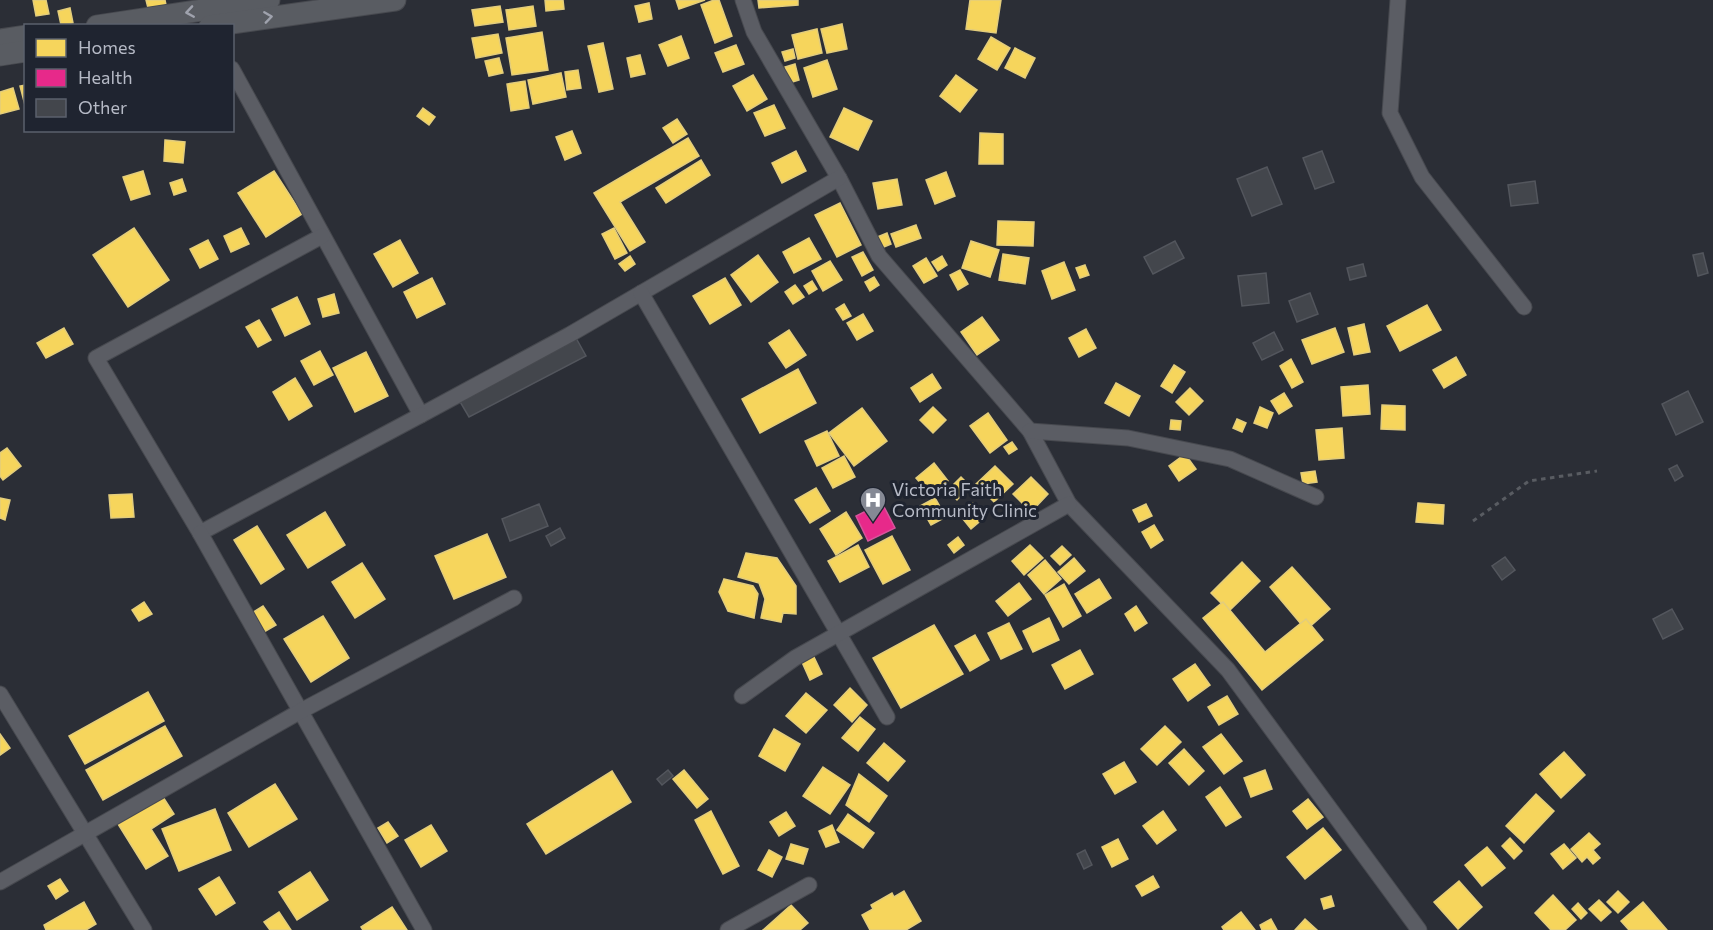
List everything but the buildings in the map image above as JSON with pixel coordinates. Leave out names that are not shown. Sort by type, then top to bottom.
[{"type":"street","points":[[111,24],[269,0]]},
{"type":"street","points":[[221,24],[296,6],[395,0]]},
{"type":"street","points":[[743,0],[754,32],[839,178],[879,256],[1030,431],[1069,504],[1228,670],[1419,930]]},
{"type":"street","points":[[1398,0],[1390,113],[1422,177],[1524,307]]},
{"type":"street","points":[[0,40],[24,36]]},
{"type":"street","points":[[0,55],[24,51]]},
{"type":"street","points":[[234,73],[421,415]]},
{"type":"street","points":[[200,533],[421,415],[641,293],[839,178]]},
{"type":"street","points":[[322,236],[96,358],[200,533],[424,930]]},
{"type":"street","points":[[641,293],[887,717]]},
{"type":"street","points":[[1030,431],[1128,438],[1230,459],[1316,497]]},
{"type":"street","points":[[742,696],[795,658],[1069,504]]},
{"type":"street","points":[[0,882],[299,712],[514,598]]},
{"type":"street","points":[[0,694],[144,930]]},
{"type":"street","points":[[728,930],[808,885]]},
{"type":"path","points":[[1473,521],[1529,481],[1597,471]]},
{"type":"place","name":"Victoria Faith Community Clinic","points":[[873,523]]}]
